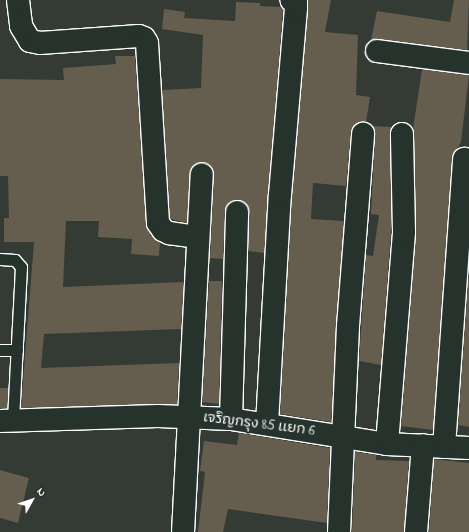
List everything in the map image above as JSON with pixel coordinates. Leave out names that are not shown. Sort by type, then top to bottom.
[{"type":"street","points":[[18,0],[21,26],[30,41],[40,43],[139,36],[144,38],[147,42],[158,223],[162,230],[169,233],[198,237]]},
{"type":"street","points":[[267,424],[280,195],[296,8],[296,2],[291,0]]},
{"type":"street","points":[[377,51],[469,63]]},
{"type":"street","points":[[339,532],[345,437],[348,326],[362,134]]},
{"type":"street","points":[[387,444],[404,232],[402,134]]},
{"type":"street","points":[[416,532],[433,446],[464,159]]},
{"type":"street","points":[[183,532],[187,417],[202,175]]},
{"type":"street","points":[[231,419],[237,212]]},
{"type":"street","name":"เจริญกรุง 85 แยก 6","points":[[6,420],[187,417],[231,419],[387,444],[469,448]]},
{"type":"lane","points":[[0,259],[15,260],[21,267],[17,350],[6,420]]},
{"type":"lane","points":[[0,350],[17,350]]},
{"type":"building","points":[[308,0],[331,0],[325,32],[358,35],[356,95],[370,97],[366,122],[357,123],[351,133],[346,186],[313,183],[311,219],[344,221],[331,422],[280,414],[292,196]]},
{"type":"building","points":[[454,0],[469,0],[467,50],[371,40],[377,11],[450,22]]},
{"type":"building","points":[[236,2],[260,3],[260,6],[281,7],[283,9],[264,253],[248,251],[249,212],[244,202],[237,200],[231,201],[225,211],[223,259],[210,258],[214,176],[209,165],[202,163],[191,169],[187,223],[170,219],[162,90],[201,88],[203,35],[162,29],[164,9],[185,12],[184,18],[235,21]]},
{"type":"building","points":[[115,56],[135,56],[146,224],[153,237],[160,242],[159,256],[131,254],[132,239],[98,237],[99,221],[66,221],[63,287],[184,282],[181,329],[44,334],[41,368],[179,363],[177,404],[21,408],[34,242],[4,242],[4,218],[9,218],[8,176],[0,176],[0,79],[64,80],[63,68],[116,64]]},
{"type":"building","points":[[422,69],[469,75],[461,142],[452,158],[433,430],[401,426],[416,233],[413,129]]},
{"type":"building","points":[[372,126],[391,127],[391,232],[381,365],[359,361],[366,255],[373,256],[379,215],[371,214],[375,135]]},
{"type":"building","points":[[469,267],[469,427],[458,425]]},
{"type":"building","points":[[209,281],[222,281],[219,404],[202,402]]},
{"type":"building","points":[[0,388],[8,388],[8,408],[0,408]]},
{"type":"building","points":[[239,433],[330,448],[327,523],[228,509],[223,532],[198,532],[205,472],[200,471],[204,441],[237,445]]},
{"type":"building","points":[[355,452],[376,455],[376,460],[409,461],[404,532],[352,532]]},
{"type":"building","points":[[434,459],[469,463],[469,532],[429,532]]},
{"type":"building","points":[[0,470],[29,478],[18,523],[0,518]]}]
